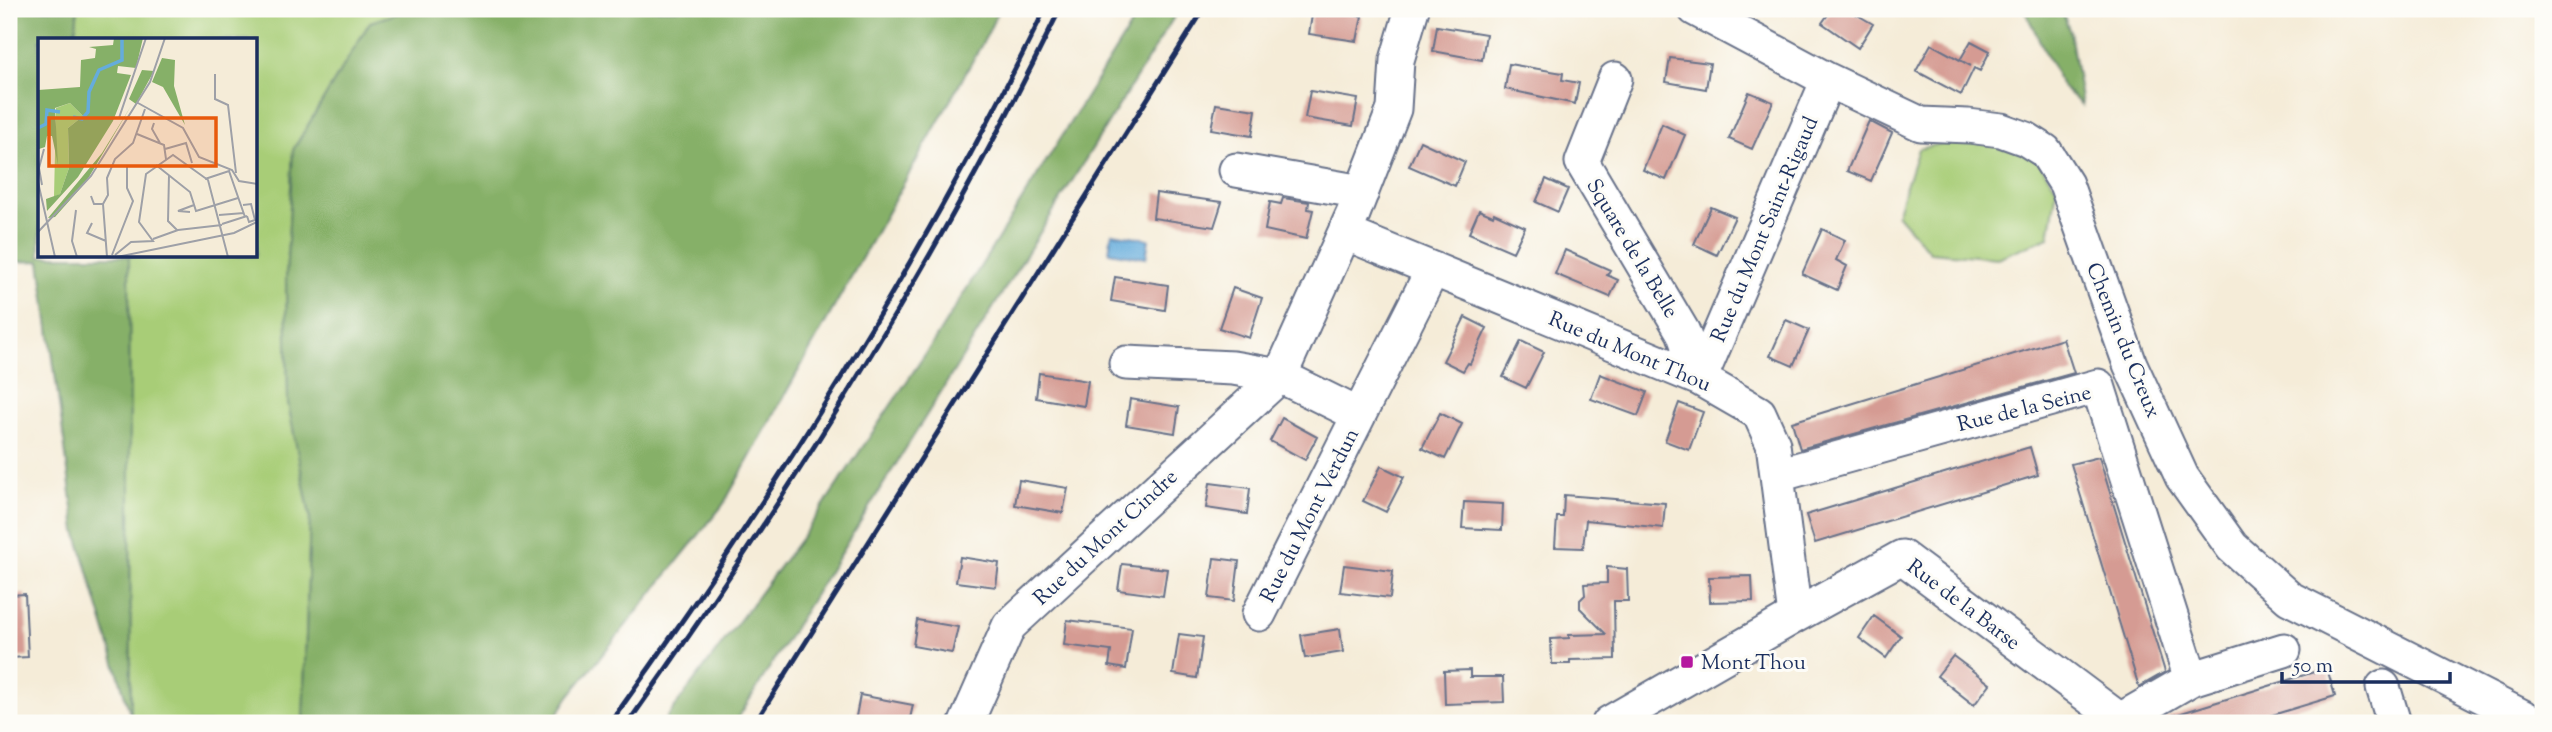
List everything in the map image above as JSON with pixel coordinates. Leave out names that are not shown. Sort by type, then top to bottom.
[{"type":"street","name":"Rue du Mont Cindre","points":[[966,723],[1009,626],[1280,376],[1345,233],[1394,109],[1397,60],[1412,9]]},
{"type":"street","name":"Chemin du Creux","points":[[1695,9],[1828,80],[1920,124],[2001,130],[2026,139],[2045,151],[2066,184],[2130,364],[2182,477],[2232,547],[2289,598],[2535,723]]},
{"type":"street","name":"Square de la Belle","points":[[1615,79],[1582,162],[1683,332],[1700,379]]},
{"type":"street","name":"Rue du Mont Saint-Rigaud","points":[[1700,379],[1828,80]]},
{"type":"street","points":[[1236,170],[1362,192]]},
{"type":"street","name":"Rue du Mont Thou","points":[[1345,233],[1700,379],[1759,414],[1773,444],[1795,615]]},
{"type":"street","name":"Rue du Mont Verdun","points":[[1259,614],[1433,269]]},
{"type":"street","points":[[1126,362],[1233,368],[1280,376],[1359,415]]},
{"type":"street","name":"Rue de la Seine","points":[[1778,475],[2098,386],[2191,679]]},
{"type":"street","name":"Rue de la Barse","points":[[1795,615],[1902,557],[2122,722]]},
{"type":"street","points":[[1630,719],[1795,615]]},
{"type":"street","points":[[2122,722],[2191,679],[2284,650]]},
{"type":"street","points":[[2383,687],[2394,723]]},
{"type":"green space","points":[[9,9],[78,9],[74,38],[38,38],[38,257],[129,257],[131,717],[76,531],[40,261],[9,262]]},
{"type":"green space","points":[[78,9],[411,9],[370,22],[293,150],[286,278],[288,403],[310,516],[303,723],[131,723],[129,257],[257,257],[257,38],[74,38]]},
{"type":"green space","points":[[411,9],[999,9],[987,35],[723,505],[569,696],[552,723],[303,723],[310,516],[288,403],[286,278],[293,150],[370,22]]},
{"type":"green space","points":[[1141,9],[1179,9],[735,723],[663,723],[807,530],[934,341]]},
{"type":"green space","points":[[2024,9],[2061,9],[2070,32],[2082,105],[2063,88]]},
{"type":"green space","points":[[1974,136],[2034,154],[2057,189],[2049,237],[1997,258],[1930,252],[1897,214],[1918,149]]},
{"type":"water","points":[[1112,233],[1149,239],[1146,258],[1109,252]]},
{"type":"building","points":[[1313,9],[1362,16],[1357,41],[1309,34]]},
{"type":"building","points":[[1832,9],[1847,9],[1873,24],[1858,48],[1822,23]]},
{"type":"building","points":[[1437,26],[1486,34],[1482,60],[1433,51]]},
{"type":"building","points":[[1971,41],[1990,51],[1980,71],[1974,68],[1961,95],[1916,71],[1931,44],[1960,60]]},
{"type":"building","points":[[1670,58],[1710,63],[1706,89],[1666,82]]},
{"type":"building","points":[[1509,64],[1563,73],[1562,80],[1579,83],[1575,104],[1505,89]]},
{"type":"building","points":[[1310,91],[1358,99],[1353,126],[1305,118]]},
{"type":"building","points":[[1749,92],[1773,102],[1752,149],[1729,139]]},
{"type":"building","points":[[1216,104],[1256,110],[1252,136],[1211,129]]},
{"type":"building","points":[[1869,121],[1892,133],[1871,181],[1847,171]]},
{"type":"building","points":[[1662,124],[1685,135],[1666,180],[1643,170]]},
{"type":"building","points":[[1420,141],[1465,162],[1455,186],[1409,166]]},
{"type":"building","points":[[1546,179],[1568,189],[1558,212],[1536,202]]},
{"type":"building","points":[[1156,193],[1222,202],[1214,227],[1153,218]]},
{"type":"building","points":[[1283,198],[1309,202],[1308,209],[1313,210],[1306,239],[1265,230],[1270,202],[1281,204]]},
{"type":"building","points":[[1711,207],[1735,217],[1717,255],[1694,244]]},
{"type":"building","points":[[1479,210],[1493,216],[1494,213],[1525,227],[1513,252],[1469,233]]},
{"type":"building","points":[[1822,229],[1845,240],[1836,260],[1847,266],[1837,290],[1802,274]]},
{"type":"building","points":[[1565,250],[1610,270],[1607,275],[1618,280],[1610,297],[1555,274]]},
{"type":"building","points":[[1115,277],[1168,285],[1165,310],[1111,301]]},
{"type":"building","points":[[1233,288],[1262,298],[1249,338],[1219,328]]},
{"type":"building","points":[[1465,317],[1487,328],[1470,364],[1468,363],[1463,371],[1443,361]]},
{"type":"building","points":[[1786,320],[1809,330],[1793,366],[1770,356]]},
{"type":"building","points":[[2063,339],[2074,373],[1800,449],[1792,422]]},
{"type":"building","points":[[1521,341],[1544,352],[1526,388],[1503,377]]},
{"type":"building","points":[[1039,373],[1088,381],[1084,406],[1036,398]]},
{"type":"building","points":[[1600,374],[1647,392],[1638,416],[1591,399]]},
{"type":"building","points":[[1130,399],[1179,407],[1175,433],[1126,425]]},
{"type":"building","points":[[1679,403],[1703,412],[1689,450],[1665,441]]},
{"type":"building","points":[[1440,413],[1462,424],[1445,459],[1422,448]]},
{"type":"building","points":[[1282,418],[1317,437],[1305,460],[1270,441]]},
{"type":"building","points":[[2030,447],[2038,475],[1815,543],[1806,515]]},
{"type":"building","points":[[2099,457],[2165,672],[2139,687],[2071,464]]},
{"type":"building","points":[[1381,466],[1404,477],[1386,512],[1363,501]]},
{"type":"building","points":[[1019,480],[1068,488],[1063,513],[1015,505]]},
{"type":"building","points":[[1210,483],[1250,488],[1247,514],[1206,508]]},
{"type":"building","points":[[1564,495],[1665,503],[1663,528],[1586,520],[1583,548],[1555,547],[1557,517],[1563,517]]},
{"type":"building","points":[[1464,502],[1503,504],[1502,530],[1462,528]]},
{"type":"building","points":[[960,557],[999,563],[996,587],[956,582]]},
{"type":"building","points":[[1214,558],[1239,561],[1234,601],[1209,598]]},
{"type":"building","points":[[1122,564],[1167,569],[1163,596],[1118,590]]},
{"type":"building","points":[[1344,565],[1393,571],[1390,598],[1340,592]]},
{"type":"building","points":[[1607,567],[1627,569],[1628,601],[1614,601],[1615,659],[1570,660],[1570,664],[1552,664],[1551,639],[1569,638],[1569,635],[1606,634],[1580,608],[1580,600],[1585,595],[1584,584],[1607,583]]},
{"type":"building","points":[[1752,576],[1753,601],[1710,602],[1709,577]]},
{"type":"building","points":[[25,594],[28,657],[9,658],[9,595]]},
{"type":"building","points":[[1874,616],[1901,636],[1886,658],[1859,638]]},
{"type":"building","points":[[917,620],[958,627],[952,653],[913,646]]},
{"type":"building","points":[[1067,620],[1132,628],[1126,669],[1109,666],[1111,651],[1064,645]]},
{"type":"building","points":[[1340,629],[1343,652],[1305,658],[1301,635]]},
{"type":"building","points":[[1179,634],[1203,637],[1197,678],[1173,674]]},
{"type":"building","points":[[1953,656],[1990,684],[1974,705],[1937,676]]},
{"type":"building","points":[[2327,668],[2335,696],[2246,723],[2163,723],[2162,719]]},
{"type":"building","points":[[1470,670],[1470,677],[1503,677],[1504,702],[1445,704],[1444,671]]},
{"type":"building","points":[[860,695],[913,705],[909,723],[855,722]]},
{"type":"waterway","points":[[486,9],[493,9]]},
{"type":"railway","points":[[610,723],[730,551],[843,375],[948,194],[1045,9]]},
{"type":"railway","points":[[628,723],[746,551],[859,375],[964,195],[1060,9]]},
{"type":"railway","points":[[755,723],[1204,9]]},
{"type":"place","name":"Mont Thou","points":[[1687,662]]}]
